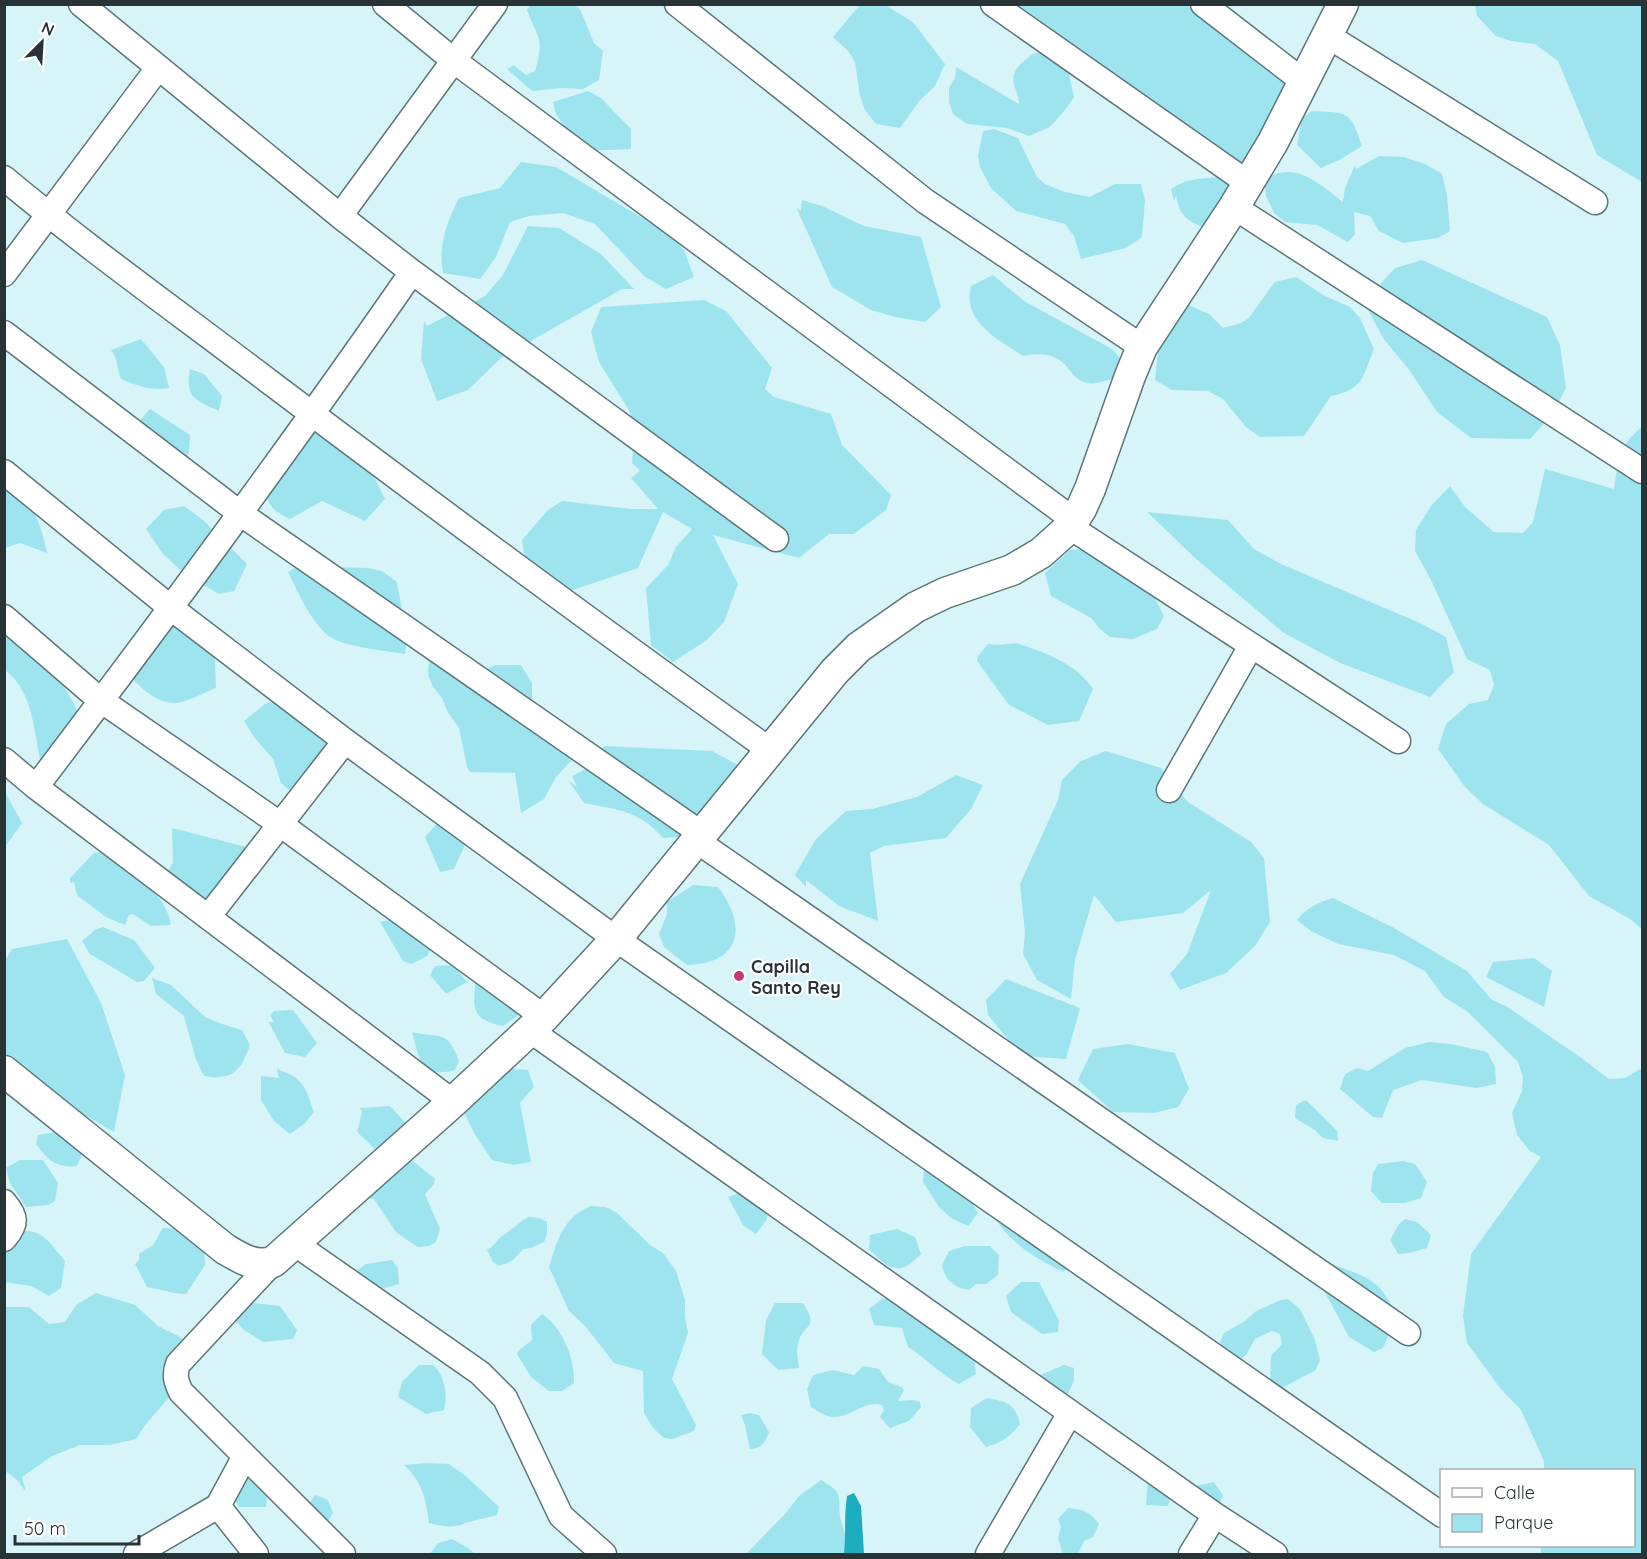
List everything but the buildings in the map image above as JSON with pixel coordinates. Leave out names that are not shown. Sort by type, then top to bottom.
[{"type":"main road","points":[[4,1071],[225,1249],[252,1264],[262,1265],[284,1253],[537,1024],[616,939],[835,671],[859,647],[916,607],[945,593],[1012,570],[1041,553],[1073,524],[1090,489],[1142,347],[1273,142],[1343,4]]},
{"type":"street","points":[[81,4],[412,272],[776,539]]},
{"type":"street","points":[[385,4],[453,60],[1073,524],[1251,646],[1398,741]]},
{"type":"street","points":[[340,216],[495,4]]},
{"type":"street","points":[[676,4],[925,201],[1142,347]]},
{"type":"street","points":[[993,4],[1241,195],[1642,471]]},
{"type":"street","points":[[1203,4],[1304,82]]},
{"type":"street","points":[[1328,36],[1595,202]]},
{"type":"street","points":[[4,274],[158,68]]},
{"type":"street","points":[[4,178],[47,214],[313,415],[642,659],[770,750]]},
{"type":"street","points":[[36,787],[241,514],[412,272]]},
{"type":"street","points":[[4,333],[241,514],[1408,1333]]},
{"type":"street","points":[[4,472],[171,608],[345,741],[616,939],[1440,1514]]},
{"type":"street","points":[[4,617],[102,700],[280,824],[537,1024],[1070,1413],[1215,1515],[1275,1554]]},
{"type":"street","points":[[1169,790],[1251,646]]},
{"type":"street","points":[[208,917],[345,741]]},
{"type":"street","points":[[4,760],[36,787],[453,1102]]},
{"type":"street","points":[[4,1202],[12,1210],[14,1221],[12,1230],[4,1239]]},
{"type":"street","points":[[344,1554],[181,1392],[174,1373],[178,1364],[284,1253],[480,1373],[505,1398],[561,1516],[604,1554]]},
{"type":"street","points":[[988,1554],[1070,1413]]},
{"type":"street","points":[[136,1554],[218,1506],[245,1456]]},
{"type":"street","points":[[218,1506],[256,1554]]},
{"type":"street","points":[[1191,1554],[1215,1515]]},
{"type":"green space","points":[[862,4],[885,5],[913,22],[945,64],[935,86],[920,100],[900,128],[876,124],[865,110],[860,96],[855,62],[848,51],[833,37]]},
{"type":"green space","points":[[530,5],[573,5],[580,9],[594,43],[603,51],[599,80],[583,89],[562,88],[532,91],[507,69],[514,65],[526,75],[535,71],[540,45],[527,10]]},
{"type":"green space","points":[[1018,5],[1187,5],[1290,81],[1243,169]]},
{"type":"green space","points":[[1475,5],[1642,5],[1642,182],[1597,155],[1558,61],[1535,44],[1511,41],[1496,36],[1477,16]]},
{"type":"green space","points":[[1035,53],[1061,53],[1067,65],[1074,97],[1048,128],[1029,136],[1007,128],[967,124],[953,114],[949,102],[949,88],[955,78],[956,67],[1019,104],[1013,79],[1014,74],[1023,62]]},
{"type":"green space","points":[[588,91],[601,98],[631,129],[631,149],[585,151],[578,148],[556,114],[553,102]]},
{"type":"green space","points":[[1312,111],[1341,113],[1346,116],[1351,120],[1362,146],[1321,168],[1297,145],[1302,118]]},
{"type":"green space","points":[[994,129],[1018,138],[1037,177],[1045,184],[1065,192],[1090,197],[1115,184],[1141,184],[1145,200],[1142,237],[1126,248],[1081,259],[1074,236],[1065,224],[1016,211],[991,188],[980,167],[978,156],[983,131]]},
{"type":"green space","points":[[1379,156],[1404,157],[1425,164],[1442,174],[1447,195],[1450,231],[1438,238],[1403,243],[1379,231],[1370,216],[1354,212],[1355,234],[1348,242],[1317,225],[1285,222],[1274,213],[1266,196],[1264,176],[1266,178],[1277,173],[1288,172],[1307,177],[1343,202],[1345,188],[1355,165],[1356,169]]},
{"type":"green space","points":[[521,162],[556,167],[668,233],[684,250],[694,277],[666,289],[644,276],[595,224],[563,213],[529,216],[510,222],[496,257],[480,279],[443,273],[443,243],[459,198],[500,188]]},
{"type":"green space","points":[[1219,177],[1248,200],[1203,227],[1184,216],[1176,195],[1174,201],[1171,189],[1188,181]]},
{"type":"green space","points":[[802,200],[822,206],[864,226],[921,237],[941,307],[925,322],[895,317],[871,310],[832,287],[796,207],[801,211]]},
{"type":"green space","points":[[528,226],[559,228],[601,254],[634,289],[622,289],[501,358],[468,390],[437,401],[421,359],[424,321],[427,326],[485,296],[503,275]]},
{"type":"green space","points":[[1422,260],[1547,317],[1560,345],[1566,388],[1552,415],[1530,439],[1471,438],[1437,412],[1410,371],[1383,338],[1364,302],[1395,268]]},
{"type":"green space","points":[[993,275],[1024,301],[1112,349],[1124,362],[1120,377],[1099,383],[1083,382],[1062,362],[1052,356],[1034,354],[1023,356],[993,336],[977,319],[970,299],[971,286]]},
{"type":"green space","points":[[1296,277],[1323,295],[1350,307],[1360,318],[1374,349],[1364,375],[1356,386],[1331,396],[1304,436],[1260,437],[1246,427],[1223,399],[1208,391],[1172,390],[1155,380],[1158,350],[1163,335],[1182,302],[1209,314],[1223,328],[1248,319],[1275,282]]},
{"type":"green space","points":[[704,300],[726,311],[772,368],[765,389],[774,397],[831,414],[842,445],[891,495],[886,510],[854,534],[829,534],[799,558],[713,535],[738,584],[724,622],[707,640],[673,662],[651,645],[646,588],[668,565],[676,547],[692,529],[663,512],[638,568],[564,593],[527,570],[522,540],[548,510],[562,501],[631,509],[658,509],[631,478],[640,471],[632,463],[634,436],[630,412],[599,362],[591,332],[601,307]]},
{"type":"green space","points":[[141,339],[164,367],[169,388],[145,387],[121,379],[111,350]]},
{"type":"green space","points":[[190,369],[204,374],[222,396],[219,411],[198,400],[190,392]]},
{"type":"green space","points":[[150,409],[190,435],[189,452],[178,472],[166,474],[146,456],[140,446],[140,420]]},
{"type":"green space","points":[[1642,427],[1642,929],[1630,919],[1589,896],[1549,845],[1483,804],[1465,787],[1438,749],[1446,724],[1469,704],[1488,700],[1494,685],[1490,670],[1467,659],[1431,580],[1415,551],[1416,530],[1431,506],[1450,486],[1465,507],[1494,532],[1523,533],[1533,522],[1545,469],[1614,489],[1621,454],[1629,440]]},
{"type":"green space","points":[[309,429],[346,436],[361,450],[385,499],[365,521],[322,501],[290,519],[269,503],[263,477]]},
{"type":"green space","points":[[5,479],[22,495],[34,511],[47,553],[20,543],[5,548]]},
{"type":"green space","points":[[184,506],[203,520],[247,564],[234,591],[219,594],[186,575],[163,554],[146,529],[164,510]]},
{"type":"green space","points":[[1147,512],[1228,520],[1254,549],[1281,564],[1420,623],[1446,637],[1454,672],[1430,697],[1340,663],[1284,633],[1195,558]]},
{"type":"green space","points":[[1087,549],[1151,591],[1164,616],[1157,629],[1133,639],[1110,637],[1091,618],[1051,596],[1045,573],[1070,550]]},
{"type":"green space","points":[[298,566],[368,568],[382,571],[397,582],[407,639],[405,654],[347,644],[325,633],[307,608],[288,572]]},
{"type":"green space","points":[[196,618],[214,639],[216,688],[184,701],[167,702],[145,691],[121,667],[145,629]]},
{"type":"green space","points":[[4,625],[47,656],[79,713],[83,737],[76,757],[54,774],[42,767],[28,702],[15,679],[5,670]]},
{"type":"green space","points":[[1017,643],[1059,660],[1086,680],[1093,689],[1079,721],[1048,725],[1009,705],[977,661],[978,656],[988,644]]},
{"type":"green space","points":[[429,657],[483,671],[495,665],[521,665],[532,683],[532,707],[564,735],[571,761],[556,777],[544,799],[521,813],[515,773],[470,772],[459,728],[428,675]]},
{"type":"green space","points":[[299,694],[317,706],[331,755],[291,792],[281,783],[273,759],[244,721],[265,704]]},
{"type":"green space","points":[[604,746],[712,751],[751,772],[719,834],[663,838],[636,816],[584,803],[568,780],[577,787],[572,776],[586,769]]},
{"type":"green space","points":[[1106,751],[1161,768],[1188,802],[1251,842],[1264,858],[1270,922],[1255,946],[1226,973],[1180,990],[1170,974],[1187,954],[1211,890],[1183,913],[1116,922],[1094,895],[1075,960],[1071,999],[1037,980],[1023,954],[1025,933],[1020,884],[1058,800],[1062,780],[1081,761]]},
{"type":"green space","points":[[956,775],[983,785],[971,809],[946,838],[884,846],[870,853],[878,921],[839,906],[806,880],[806,887],[795,875],[816,839],[846,811],[872,809],[917,797]]},
{"type":"green space","points":[[5,792],[22,823],[4,847]]},
{"type":"green space","points":[[439,821],[465,845],[454,869],[440,872],[425,837]]},
{"type":"green space","points":[[172,828],[246,847],[249,882],[198,904],[167,872],[173,863]]},
{"type":"green space","points":[[107,851],[155,893],[168,913],[171,925],[151,926],[133,914],[129,915],[125,925],[106,917],[77,895],[74,882],[70,883],[70,878],[94,853]]},
{"type":"green space","points":[[693,885],[718,887],[733,916],[736,929],[734,940],[719,958],[705,963],[687,965],[664,947],[659,934],[667,914],[667,902]]},
{"type":"green space","points":[[1333,898],[1394,928],[1467,971],[1492,1000],[1506,1006],[1609,1079],[1625,1078],[1642,1068],[1642,1554],[1541,1554],[1541,1547],[1635,1547],[1635,1469],[1544,1469],[1544,1461],[1521,1410],[1500,1388],[1467,1343],[1463,1316],[1471,1254],[1541,1157],[1530,1151],[1517,1135],[1512,1113],[1522,1091],[1523,1077],[1518,1062],[1468,1012],[1444,997],[1425,971],[1394,955],[1338,944],[1311,931],[1297,920],[1313,906]]},
{"type":"green space","points":[[389,920],[401,922],[431,949],[427,956],[412,964],[403,961],[380,922]]},
{"type":"green space","points":[[103,927],[134,940],[155,968],[144,981],[137,982],[90,954],[82,941],[95,930]]},
{"type":"green space","points":[[67,939],[101,1003],[125,1075],[114,1132],[30,1083],[5,1059],[4,962],[12,949]]},
{"type":"green space","points":[[1534,958],[1552,971],[1544,1007],[1486,977],[1493,962]]},
{"type":"green space","points":[[454,965],[467,982],[446,994],[430,975],[435,966]]},
{"type":"green space","points":[[152,978],[171,985],[205,1017],[242,1030],[250,1045],[239,1068],[222,1077],[204,1076],[196,1060],[184,1016],[156,994]]},
{"type":"green space","points":[[476,979],[521,1013],[503,1026],[485,1020],[476,1012],[474,998]]},
{"type":"green space","points":[[1006,979],[1080,1008],[1066,1059],[1022,1056],[988,1015],[986,1000]]},
{"type":"green space","points":[[293,1010],[317,1043],[305,1057],[285,1053],[266,1017],[269,1022],[274,1022],[270,1015],[274,1011]]},
{"type":"green space","points":[[412,1032],[446,1039],[459,1061],[455,1070],[435,1072],[428,1069],[420,1058]]},
{"type":"green space","points":[[1429,1042],[1487,1052],[1495,1067],[1496,1084],[1477,1088],[1422,1080],[1393,1090],[1382,1118],[1373,1117],[1340,1089],[1345,1074],[1358,1068],[1368,1071],[1405,1048]]},
{"type":"green space","points":[[1128,1044],[1175,1053],[1189,1089],[1178,1107],[1154,1113],[1113,1112],[1078,1080],[1093,1049]]},
{"type":"green space","points":[[277,1069],[293,1076],[302,1084],[314,1112],[304,1124],[290,1134],[274,1121],[261,1100],[261,1076],[279,1078]]},
{"type":"green space","points":[[510,1069],[528,1070],[534,1087],[520,1103],[531,1162],[513,1165],[492,1160],[474,1133],[463,1110],[488,1083]]},
{"type":"green space","points":[[1306,1100],[1337,1131],[1338,1141],[1323,1138],[1315,1130],[1295,1118],[1296,1105]]},
{"type":"green space","points":[[390,1106],[414,1132],[379,1153],[357,1132],[362,1112],[360,1108]]},
{"type":"green space","points":[[62,1131],[85,1148],[77,1166],[64,1166],[53,1162],[36,1144],[38,1135]]},
{"type":"green space","points":[[408,1157],[435,1179],[434,1184],[425,1194],[440,1229],[436,1242],[429,1246],[418,1247],[396,1232],[374,1199],[368,1198],[375,1192],[373,1181]]},
{"type":"green space","points":[[935,1159],[967,1194],[978,1213],[968,1226],[951,1218],[939,1207],[923,1182],[924,1169]]},
{"type":"green space","points":[[20,1160],[43,1160],[58,1183],[55,1201],[48,1205],[26,1207],[10,1183],[6,1168]]},
{"type":"green space","points":[[1403,1161],[1415,1164],[1427,1182],[1421,1198],[1405,1203],[1382,1203],[1371,1191],[1373,1173],[1378,1164]]},
{"type":"green space","points":[[750,1190],[768,1210],[767,1219],[756,1234],[743,1225],[728,1197]]},
{"type":"green space","points":[[988,1199],[1067,1266],[1064,1272],[1045,1263],[1010,1237],[997,1221]]},
{"type":"green space","points":[[591,1206],[606,1207],[617,1213],[650,1245],[663,1253],[676,1271],[685,1300],[688,1333],[672,1379],[696,1425],[694,1431],[672,1439],[664,1438],[653,1428],[644,1413],[643,1371],[614,1363],[586,1327],[569,1311],[549,1267],[562,1231],[574,1217]]},
{"type":"green space","points":[[528,1217],[539,1218],[547,1222],[544,1242],[523,1249],[512,1261],[499,1266],[493,1262],[487,1250]]},
{"type":"green space","points":[[1405,1219],[1417,1222],[1431,1235],[1427,1248],[1398,1254],[1390,1240],[1399,1224]]},
{"type":"green space","points":[[163,1228],[197,1230],[203,1235],[205,1265],[186,1294],[147,1287],[135,1264],[139,1260],[139,1254],[153,1245]]},
{"type":"green space","points":[[897,1229],[915,1237],[921,1254],[906,1266],[894,1268],[882,1262],[869,1249],[870,1235]]},
{"type":"green space","points":[[7,1230],[35,1232],[51,1244],[65,1261],[61,1288],[49,1296],[31,1286],[5,1282],[4,1234]]},
{"type":"green space","points":[[1301,1245],[1325,1261],[1368,1279],[1384,1293],[1397,1317],[1383,1348],[1374,1352],[1349,1337],[1323,1289],[1292,1246]]},
{"type":"green space","points":[[965,1246],[990,1246],[999,1255],[998,1275],[986,1284],[976,1284],[969,1290],[951,1282],[945,1275],[942,1265],[949,1251]]},
{"type":"green space","points":[[392,1260],[398,1268],[399,1284],[381,1289],[371,1295],[352,1274],[366,1264]]},
{"type":"green space","points":[[1021,1282],[1039,1282],[1059,1321],[1058,1332],[1042,1334],[1011,1312],[1006,1296]]},
{"type":"green space","points":[[905,1291],[967,1349],[974,1359],[976,1374],[959,1384],[908,1347],[902,1328],[874,1325],[869,1309],[882,1299]]},
{"type":"green space","points":[[96,1293],[135,1305],[158,1326],[182,1338],[185,1351],[171,1395],[136,1439],[110,1445],[80,1445],[52,1456],[22,1477],[26,1492],[17,1480],[7,1472],[5,1474],[5,1307],[29,1307],[49,1324],[65,1322],[76,1305]]},
{"type":"green space","points":[[1288,1299],[1300,1309],[1315,1340],[1320,1360],[1316,1370],[1278,1390],[1270,1387],[1271,1356],[1282,1344],[1280,1334],[1272,1331],[1255,1339],[1246,1355],[1228,1370],[1218,1347],[1224,1333],[1245,1321],[1256,1311]]},
{"type":"green space","points":[[235,1301],[280,1306],[297,1330],[293,1339],[263,1342],[244,1330],[230,1315]]},
{"type":"green space","points":[[775,1303],[803,1303],[808,1311],[809,1326],[800,1337],[797,1346],[799,1368],[778,1370],[762,1354],[766,1320]]},
{"type":"green space","points":[[542,1314],[556,1327],[570,1354],[574,1383],[562,1391],[549,1391],[531,1377],[517,1354],[532,1340],[531,1325]]},
{"type":"green space","points":[[419,1365],[433,1365],[440,1374],[446,1398],[444,1410],[426,1414],[398,1397],[402,1382]]},
{"type":"green space","points":[[1064,1365],[1074,1368],[1074,1381],[1065,1400],[1038,1376]]},
{"type":"green space","points":[[863,1366],[879,1369],[888,1382],[902,1387],[904,1390],[898,1401],[920,1402],[921,1407],[909,1421],[890,1428],[880,1417],[884,1410],[882,1405],[875,1404],[835,1417],[811,1407],[807,1389],[813,1375],[833,1370],[854,1375]]},
{"type":"green space","points":[[987,1398],[1000,1401],[1013,1408],[1020,1424],[1005,1439],[986,1447],[970,1427],[971,1408]]},
{"type":"green space","points":[[750,1413],[759,1415],[769,1432],[762,1444],[750,1449],[741,1415]]},
{"type":"green space","points":[[449,1464],[467,1477],[499,1507],[497,1515],[456,1526],[429,1523],[419,1484],[404,1465]]},
{"type":"green space","points":[[239,1472],[268,1480],[266,1507],[239,1507],[223,1481]]},
{"type":"green space","points":[[1148,1475],[1159,1475],[1170,1498],[1168,1506],[1146,1505]]},
{"type":"green space","points":[[821,1480],[834,1489],[839,1497],[841,1521],[852,1554],[746,1554],[800,1495]]},
{"type":"green space","points":[[1214,1482],[1223,1495],[1217,1510],[1191,1487]]},
{"type":"green space","points":[[315,1495],[328,1500],[333,1513],[326,1525],[307,1507]]},
{"type":"green space","points":[[1068,1508],[1086,1512],[1099,1524],[1093,1537],[1084,1541],[1078,1554],[1063,1554],[1058,1538],[1061,1527],[1058,1519]]},
{"type":"green space","points":[[452,1539],[475,1554],[430,1554],[438,1543]]},
{"type":"shaded area","points":[[854,1493],[861,1506],[864,1554],[844,1554],[847,1496]]},
{"type":"place","name":"Capilla Santo Rey","points":[[739,976]]}]
